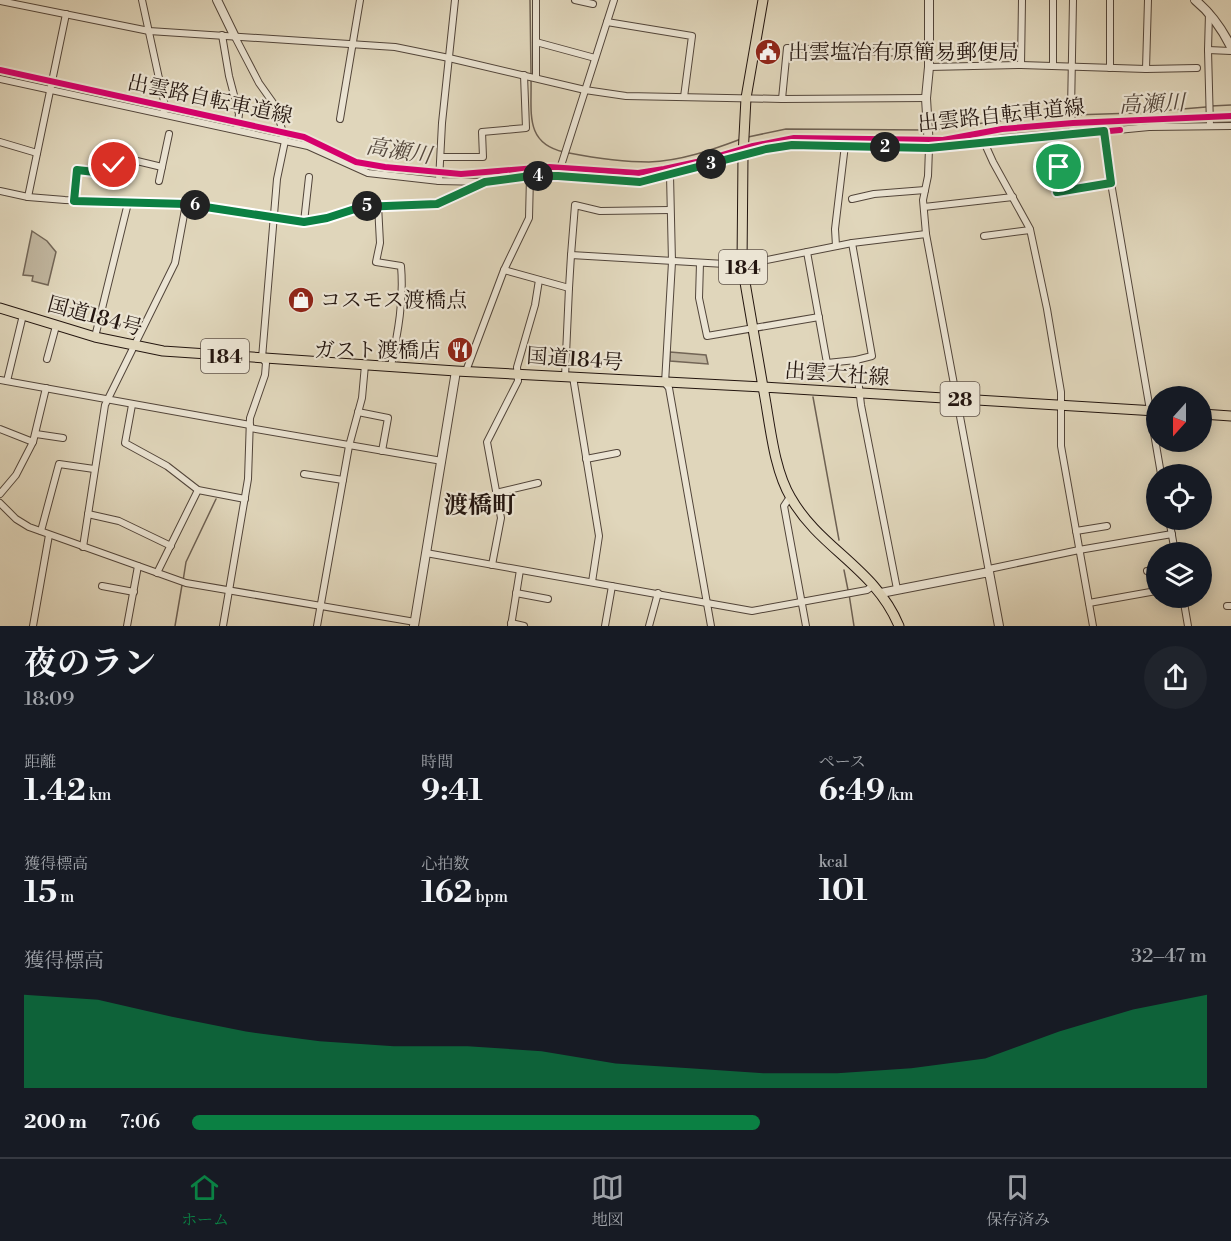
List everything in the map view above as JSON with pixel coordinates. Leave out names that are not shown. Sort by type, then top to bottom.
[{"type":"main road","name":"184","points":[[763,0],[746,98],[742,265],[764,387]]},
{"type":"main road","name":"国道184号","points":[[0,308],[96,337],[163,351],[461,371],[764,387]]},
{"type":"main road","name":"出雲大社線","points":[[899,626],[878,589],[826,540],[805,518],[790,497],[775,451],[764,387],[1146,410]]},
{"type":"main road","points":[[1212,415],[1231,416]]},
{"type":"street","points":[[142,0],[165,106],[163,114]]},
{"type":"street","points":[[217,0],[259,83],[276,106],[285,141],[277,179],[262,358],[266,363],[265,375],[252,410],[249,470],[223,626]]},
{"type":"street","points":[[340,119],[360,0]]},
{"type":"street","points":[[439,181],[455,0]]},
{"type":"street","points":[[536,0],[536,78]]},
{"type":"street","points":[[575,0],[593,4]]},
{"type":"street","points":[[558,176],[614,0]]},
{"type":"street","points":[[929,0],[929,67],[926,98],[929,148],[924,207],[926,234],[999,626]]},
{"type":"street","points":[[1021,65],[1022,0]]},
{"type":"street","points":[[1053,0],[1053,66]]},
{"type":"street","points":[[1073,0],[1071,111],[1073,134]]},
{"type":"street","points":[[1110,0],[1110,68]]},
{"type":"street","points":[[1146,69],[1148,0]]},
{"type":"street","points":[[1195,0],[1223,32],[1231,49],[1208,50]]},
{"type":"street","points":[[1206,0],[1210,126]]},
{"type":"street","points":[[0,1],[149,30],[395,47],[585,90],[626,96],[782,99],[926,98]]},
{"type":"street","points":[[27,197],[66,14]]},
{"type":"street","points":[[607,22],[692,36],[684,97]]},
{"type":"street","points":[[222,35],[239,114],[237,130]]},
{"type":"street","points":[[536,42],[595,58]]},
{"type":"street","points":[[782,99],[787,48],[929,54]]},
{"type":"street","points":[[929,67],[1021,65],[1146,69],[1197,68]]},
{"type":"street","points":[[441,157],[483,157],[482,132],[525,128],[524,75]]},
{"type":"street","points":[[0,79],[308,146],[368,173],[439,181],[485,182],[530,176],[558,176],[640,182],[766,149],[792,145],[929,148],[1149,127],[1231,126]]},
{"type":"street","points":[[1104,131],[1111,183],[1148,386]]},
{"type":"street","points":[[159,181],[169,134]]},
{"type":"street","points":[[0,142],[37,153]]},
{"type":"street","points":[[984,142],[1030,230],[1047,309],[1062,404],[1061,446],[1093,626]]},
{"type":"street","points":[[836,246],[835,229],[845,145]]},
{"type":"street","points":[[74,201],[77,170],[112,174],[114,165],[137,161],[162,167]]},
{"type":"street","points":[[1059,167],[1057,192],[1111,183]]},
{"type":"street","points":[[670,175],[672,262],[665,383],[669,388],[711,626]]},
{"type":"street","points":[[0,503],[16,519],[49,535],[186,584],[414,624],[442,461],[461,371],[529,218],[530,176]]},
{"type":"street","points":[[304,222],[309,177]]},
{"type":"street","points":[[0,191],[27,197],[74,201],[186,204],[304,222],[327,218],[361,207],[437,204],[485,182]]},
{"type":"street","points":[[852,199],[874,194],[925,190]]},
{"type":"street","points":[[924,207],[1012,197]]},
{"type":"street","points":[[96,337],[128,203]]},
{"type":"street","points":[[83,547],[102,414],[175,262],[186,204]]},
{"type":"street","points":[[378,205],[380,243],[376,262],[401,266],[403,287],[392,366]]},
{"type":"street","points":[[592,582],[599,536],[569,377],[569,288],[575,205],[600,211],[670,210]]},
{"type":"street","points":[[984,236],[1030,230]]},
{"type":"street","points":[[571,255],[742,265],[852,243],[926,234]]},
{"type":"street","points":[[807,252],[827,363],[856,360],[872,356],[852,243]]},
{"type":"street","points":[[700,263],[699,298],[707,336],[819,317]]},
{"type":"street","points":[[504,270],[569,288]]},
{"type":"street","points":[[492,565],[501,518],[487,442],[518,381],[517,367],[535,305],[539,280]]},
{"type":"street","points":[[23,315],[3,380],[349,446],[442,461]]},
{"type":"street","points":[[47,360],[56,326]]},
{"type":"street","points":[[856,360],[897,589]]},
{"type":"street","points":[[317,626],[349,446],[362,398],[365,364]]},
{"type":"street","points":[[0,494],[16,475],[33,442],[46,388]]},
{"type":"street","points":[[132,405],[125,443],[167,466],[198,490],[245,499]]},
{"type":"street","points":[[358,412],[388,418],[382,451]]},
{"type":"street","points":[[0,429],[33,442]]},
{"type":"street","points":[[36,434],[63,438]]},
{"type":"street","points":[[586,459],[617,453]]},
{"type":"street","points":[[41,531],[59,464],[94,469]]},
{"type":"street","points":[[304,474],[343,480]]},
{"type":"street","points":[[496,493],[538,483]]},
{"type":"street","points":[[157,573],[198,490]]},
{"type":"street","points":[[790,497],[784,506],[806,626]]},
{"type":"street","points":[[88,514],[119,521],[171,546]]},
{"type":"street","points":[[1076,531],[1107,526]]},
{"type":"street","points":[[1171,530],[1173,542]]},
{"type":"street","points":[[426,554],[752,611],[867,590],[897,589],[1079,550],[1172,534]]},
{"type":"street","points":[[33,626],[49,535]]},
{"type":"street","points":[[127,626],[138,566]]},
{"type":"street","points":[[520,570],[511,625],[524,626]]},
{"type":"street","points":[[102,586],[134,592]]},
{"type":"street","points":[[605,626],[612,586]]},
{"type":"street","points":[[516,593],[548,599]]},
{"type":"street","points":[[649,626],[658,593]]},
{"type":"street","points":[[1089,603],[1146,593]]},
{"type":"street","points":[[1185,608],[1188,626]]},
{"type":"shaded area","points":[[32,231],[47,241],[56,252],[48,285],[32,281],[33,276],[23,275]]},
{"type":"shaded area","points":[[670,352],[706,355],[708,364],[670,361]]},
{"type":"waterway","points":[[530,0],[531,74]]},
{"type":"waterway","name":"高瀬川","points":[[0,73],[291,138],[373,170],[464,178],[564,171],[638,176],[681,168]]},
{"type":"waterway","points":[[531,79],[531,114],[536,134],[551,148],[564,152]]},
{"type":"waterway","points":[[1211,106],[1231,105]]},
{"type":"waterway","points":[[1073,115],[1206,107]]},
{"type":"waterway","points":[[930,130],[1022,118],[1068,115]]},
{"type":"waterway","name":"高瀬川","points":[[762,147],[789,141],[809,140],[921,145],[996,133],[1063,127],[1231,120]]},
{"type":"waterway","points":[[748,137],[786,129],[925,130]]},
{"type":"waterway","points":[[569,153],[649,162],[672,160],[741,139]]},
{"type":"waterway","points":[[813,397],[839,540]]},
{"type":"waterway","points":[[183,581],[186,562],[216,499]]},
{"type":"waterway","points":[[844,570],[848,590]]},
{"type":"waterway","points":[[175,626],[182,585]]},
{"type":"waterway","points":[[849,594],[854,626]]},
{"type":"cycle path","name":"出雲路自転車道線","points":[[0,70],[304,137],[356,162],[461,174],[549,167],[638,173],[706,160],[753,146],[794,138],[943,140],[1002,129],[1073,123],[1231,116]]},
{"type":"cycle path","points":[[971,144],[1120,130]]},
{"type":"place","name":"出雲塩冶有原簡易郵便局","points":[[768,52]]},
{"type":"place","name":"コスモス渡橋点","points":[[301,300]]},
{"type":"place","name":"ガスト渡橋店","points":[[460,350]]},
{"type":"district","name":"渡橋町","points":[[480,505]]},
{"type":"route","points":[[114,165],[112,174],[77,170],[74,201],[186,204],[304,222],[327,218],[361,207],[437,204],[485,182],[530,176],[640,182],[766,149],[792,145],[929,148],[1104,131],[1111,183],[1057,192],[1059,167]]}]
